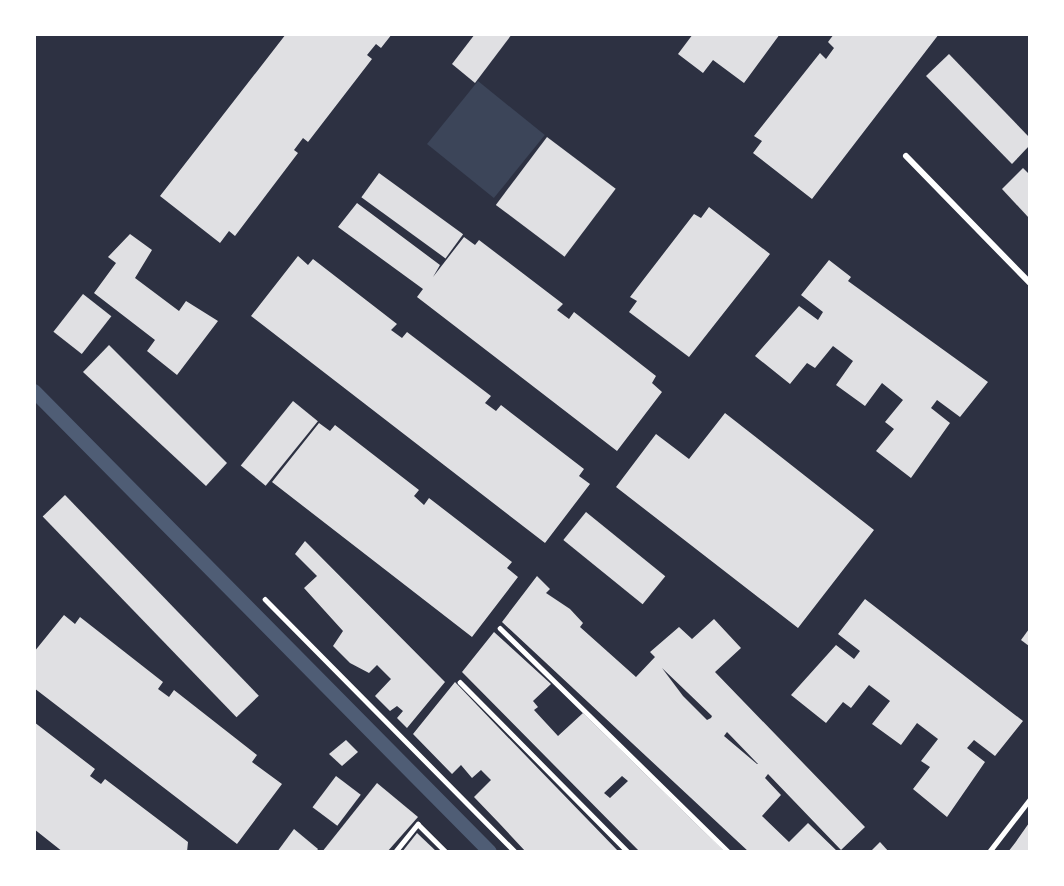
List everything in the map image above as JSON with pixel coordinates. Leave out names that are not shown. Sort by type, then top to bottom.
[{"type":"street","points":[[906,156],[1029,283]]},
{"type":"lane","points":[[265,599],[515,852]]},
{"type":"lane","points":[[500,628],[729,852]]},
{"type":"lane","points":[[460,682],[628,852]]},
{"type":"lane","points":[[989,852],[1029,799]]},
{"type":"lane","points":[[394,852],[418,824],[446,852]]},
{"type":"shaded area","points":[[478,81],[545,135],[494,198],[427,144]]},
{"type":"building","points":[[286,34],[392,34],[381,48],[376,44],[367,55],[372,59],[308,142],[303,138],[294,150],[298,153],[235,236],[229,231],[220,243],[160,196]]},
{"type":"building","points":[[475,34],[512,34],[475,83],[452,64]]},
{"type":"building","points":[[693,34],[780,34],[744,83],[713,60],[703,73],[678,54]]},
{"type":"building","points":[[834,34],[939,34],[812,199],[753,153],[762,141],[754,136],[820,53],[826,59],[834,48],[828,42]]},
{"type":"building","points":[[949,54],[1029,137],[1029,146],[1012,164],[926,76]]},
{"type":"building","points":[[547,137],[616,189],[565,257],[496,205]]},
{"type":"building","points":[[1023,168],[1029,174],[1029,218],[1002,189]]},
{"type":"building","points":[[379,173],[463,234],[446,258],[361,197]]},
{"type":"building","points":[[357,203],[440,265],[433,277],[464,237],[475,245],[479,240],[563,304],[557,310],[569,319],[574,312],[656,376],[652,383],[662,392],[617,451],[417,297],[423,289],[338,227]]},
{"type":"building","points":[[709,207],[770,254],[689,357],[629,312],[637,301],[630,297],[694,214],[701,218]]},
{"type":"building","points":[[130,234],[152,250],[135,278],[179,311],[186,301],[218,321],[177,375],[147,351],[155,340],[94,293],[116,263],[108,257]]},
{"type":"building","points":[[298,256],[308,265],[313,259],[397,324],[391,330],[402,338],[407,332],[491,396],[485,403],[496,411],[501,405],[584,469],[579,476],[590,484],[545,543],[251,316]]},
{"type":"building","points":[[829,260],[851,277],[848,281],[988,382],[960,417],[937,400],[931,408],[950,423],[911,478],[876,451],[894,429],[885,422],[903,400],[882,383],[865,406],[836,385],[853,361],[833,346],[815,368],[807,363],[790,384],[755,356],[799,306],[818,320],[823,312],[801,295]]},
{"type":"building","points":[[83,294],[111,316],[82,354],[53,332]]},
{"type":"building","points":[[109,345],[227,463],[206,486],[83,372]]},
{"type":"building","points":[[293,401],[318,421],[266,486],[241,466]]},
{"type":"building","points":[[725,413],[874,530],[798,628],[616,487],[656,434],[689,459]]},
{"type":"building","points":[[319,423],[330,431],[335,425],[419,490],[414,496],[424,505],[429,498],[512,562],[507,568],[518,577],[472,637],[272,482]]},
{"type":"building","points":[[65,495],[259,696],[237,717],[43,517]]},
{"type":"building","points":[[586,512],[665,576],[643,604],[563,540]]},
{"type":"building","points":[[305,541],[445,682],[407,728],[397,718],[403,711],[397,706],[390,711],[375,696],[391,679],[377,665],[369,673],[350,663],[333,646],[343,631],[304,588],[317,576],[295,554]]},
{"type":"building","points":[[537,576],[550,589],[546,593],[570,609],[583,623],[580,627],[636,677],[655,657],[650,652],[679,627],[692,639],[714,619],[741,648],[715,672],[865,827],[841,850],[768,774],[765,778],[781,795],[762,816],[789,842],[808,823],[838,852],[749,852],[502,622]],"holes":[[[662,668],[712,716],[711,718],[707,720],[683,696]],[[727,732],[758,764],[724,736]]]},
{"type":"building","points":[[865,599],[1023,721],[995,756],[974,740],[967,748],[985,762],[947,817],[913,789],[930,767],[921,761],[938,739],[917,723],[901,745],[872,724],[890,701],[869,685],[851,708],[843,702],[826,723],[791,695],[836,645],[854,659],[860,651],[838,634]]},
{"type":"building","points":[[64,615],[75,624],[80,617],[163,682],[158,689],[169,697],[174,690],[257,755],[252,762],[282,784],[237,844],[34,688],[34,652]]},
{"type":"building","points":[[1029,629],[1029,646],[1021,640]]},
{"type":"building","points":[[494,632],[551,684],[533,701],[538,707],[534,710],[558,736],[583,713],[725,852],[640,852],[462,672]],"holes":[[[622,776],[628,781],[610,798],[604,793]]]},
{"type":"building","points":[[455,682],[619,852],[526,852],[474,797],[491,780],[481,770],[472,778],[461,765],[452,774],[413,734]]},
{"type":"building","points":[[34,722],[95,769],[90,776],[101,784],[105,779],[188,842],[187,852],[63,852],[34,829]]},
{"type":"building","points":[[346,740],[358,752],[342,766],[329,754]]},
{"type":"building","points":[[336,776],[361,795],[337,826],[313,807]]},
{"type":"building","points":[[377,783],[418,817],[387,852],[322,852]]},
{"type":"building","points":[[1029,823],[1029,852],[1008,852],[1015,843]]},
{"type":"building","points":[[294,829],[318,849],[316,852],[277,852]]},
{"type":"building","points":[[417,833],[437,852],[402,852]]},
{"type":"building","points":[[880,842],[889,852],[870,852]]},
{"type":"waterway","points":[[34,391],[490,852]]}]
